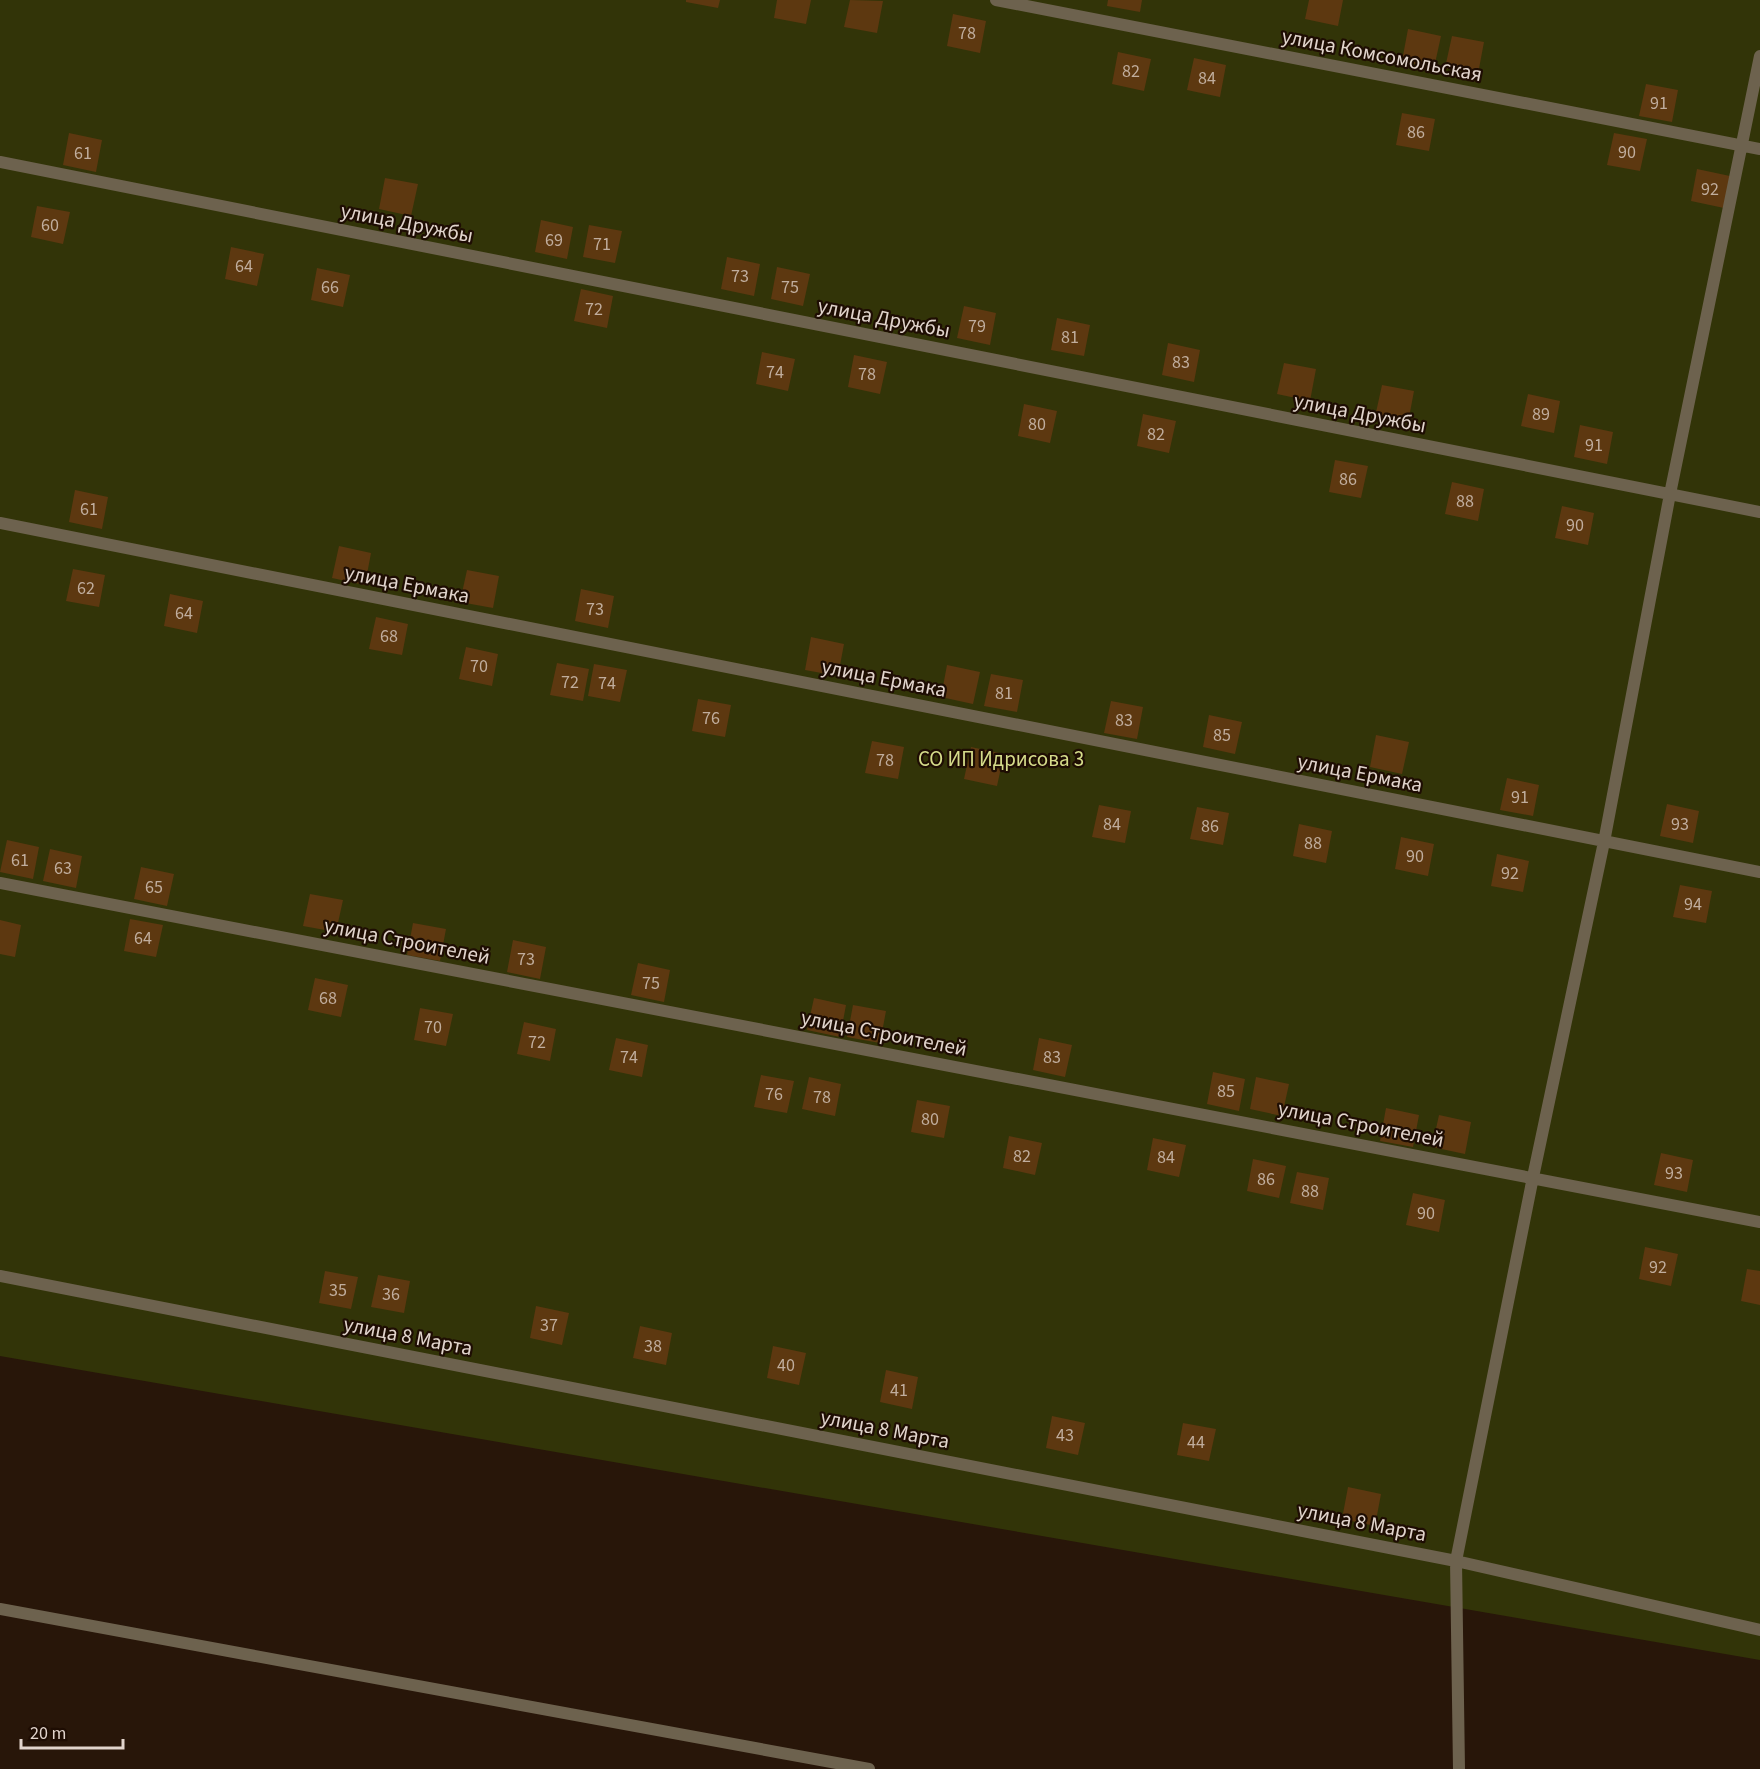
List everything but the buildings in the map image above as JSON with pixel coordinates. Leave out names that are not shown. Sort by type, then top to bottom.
[{"type":"street","name":"улица Комсомольская","points":[[996,0],[1760,149]]},
{"type":"street","points":[[1459,1769],[1456,1561],[1533,1177],[1604,842],[1670,494],[1760,56]]},
{"type":"street","name":"улица Дружбы","points":[[0,162],[1760,512]]},
{"type":"street","name":"улица Ермака","points":[[0,522],[1760,872]]},
{"type":"street","name":"улица Строителей","points":[[0,882],[1760,1222]]},
{"type":"street","name":"улица 8 Марта","points":[[0,1276],[1456,1561],[1760,1630]]},
{"type":"street","points":[[0,1609],[868,1769]]},
{"type":"green space","name":"СО ИП Идрисова 3","points":[[0,0],[1760,0],[1760,1660],[0,1356]]}]
